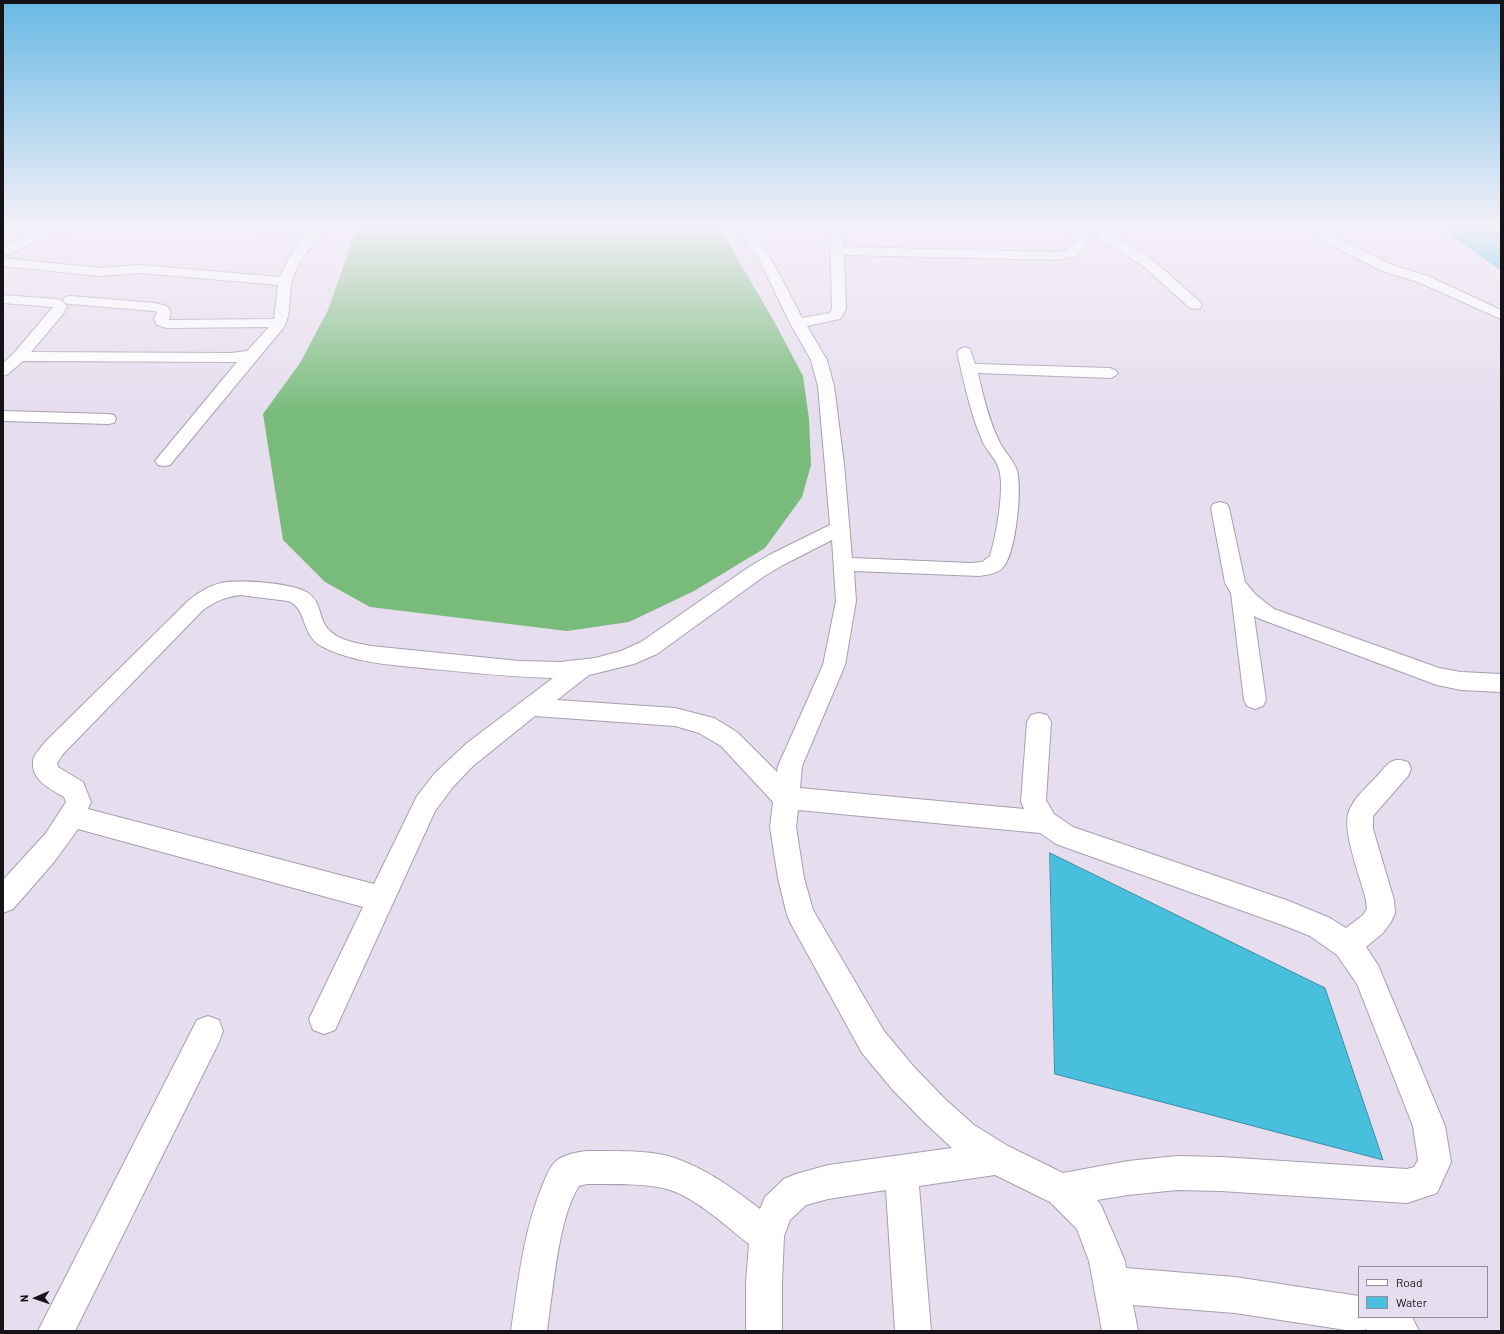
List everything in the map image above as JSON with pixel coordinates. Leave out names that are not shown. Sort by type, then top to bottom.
[{"type":"street","points":[[3,371],[19,356],[65,303],[89,287]]},
{"type":"street","points":[[164,461],[251,355],[259,349],[278,323],[281,318],[284,287]]},
{"type":"street","points":[[779,287],[797,323],[819,360],[826,386],[835,464],[846,601],[834,665],[790,766],[783,827],[791,878],[801,915],[873,1042],[903,1078],[962,1136],[996,1158],[1062,1190],[1089,1217],[1107,1261],[1120,1331]]},
{"type":"street","points":[[797,323],[824,320],[835,316],[838,309],[838,287]]},
{"type":"street","points":[[1176,287],[1195,304]]},
{"type":"street","points":[[1440,287],[1501,315]]},
{"type":"street","points":[[3,299],[56,303],[155,307],[162,309],[164,312],[161,319],[162,322],[167,324],[278,323]]},
{"type":"street","points":[[19,356],[231,358],[251,355]]},
{"type":"street","points":[[843,564],[984,570],[1000,557],[1006,522],[1010,482],[1008,468],[990,440],[967,360],[1110,373]]},
{"type":"street","points":[[3,416],[108,419]]},
{"type":"street","points":[[1220,508],[1235,583],[1241,594],[1252,605],[1267,614],[1437,676],[1461,681],[1501,684]]},
{"type":"street","points":[[3,900],[56,838],[73,816],[79,802],[74,790],[47,773],[45,761],[55,747],[196,605],[208,596],[222,590],[240,588],[290,594],[301,598],[309,607],[316,629],[327,640],[346,649],[371,654],[519,669],[560,670],[595,666],[626,658],[649,648],[756,572],[776,560],[840,528]]},
{"type":"street","points":[[1241,594],[1255,700]]},
{"type":"street","points":[[324,1019],[426,804],[435,789],[452,769],[479,746],[585,667]]},
{"type":"street","points":[[531,707],[675,717],[706,725],[729,739],[786,798],[1045,822]]},
{"type":"street","points":[[1039,722],[1033,802],[1045,822],[1065,836],[1302,919],[1320,927],[1346,945],[1368,975],[1429,1126],[1435,1162],[1425,1181],[1407,1186],[1221,1174],[1177,1173],[1128,1178],[1062,1190]]},
{"type":"street","points":[[1346,945],[1373,924],[1381,912],[1380,900],[1360,829],[1362,814],[1369,802],[1399,769]]},
{"type":"street","points":[[73,816],[381,899]]},
{"type":"street","points":[[56,1331],[208,1031]]},
{"type":"street","points":[[764,1331],[764,1283],[767,1236],[777,1210],[796,1191],[828,1182],[996,1158]]},
{"type":"street","points":[[529,1331],[544,1236],[557,1190],[568,1174],[582,1167],[663,1171],[694,1184],[767,1236]]},
{"type":"street","points":[[901,1171],[913,1331]]},
{"type":"street","points":[[1112,1285],[1234,1295],[1358,1314]]},
{"type":"street","points":[[1381,1318],[1401,1331]]},
{"type":"green space","points":[[336,287],[754,287],[803,376],[809,419],[811,465],[802,497],[765,548],[694,591],[629,622],[567,631],[370,607],[325,582],[283,540],[263,414],[300,363],[328,310]]},
{"type":"water","points":[[1050,853],[1325,988],[1383,1160],[1055,1074]]}]
